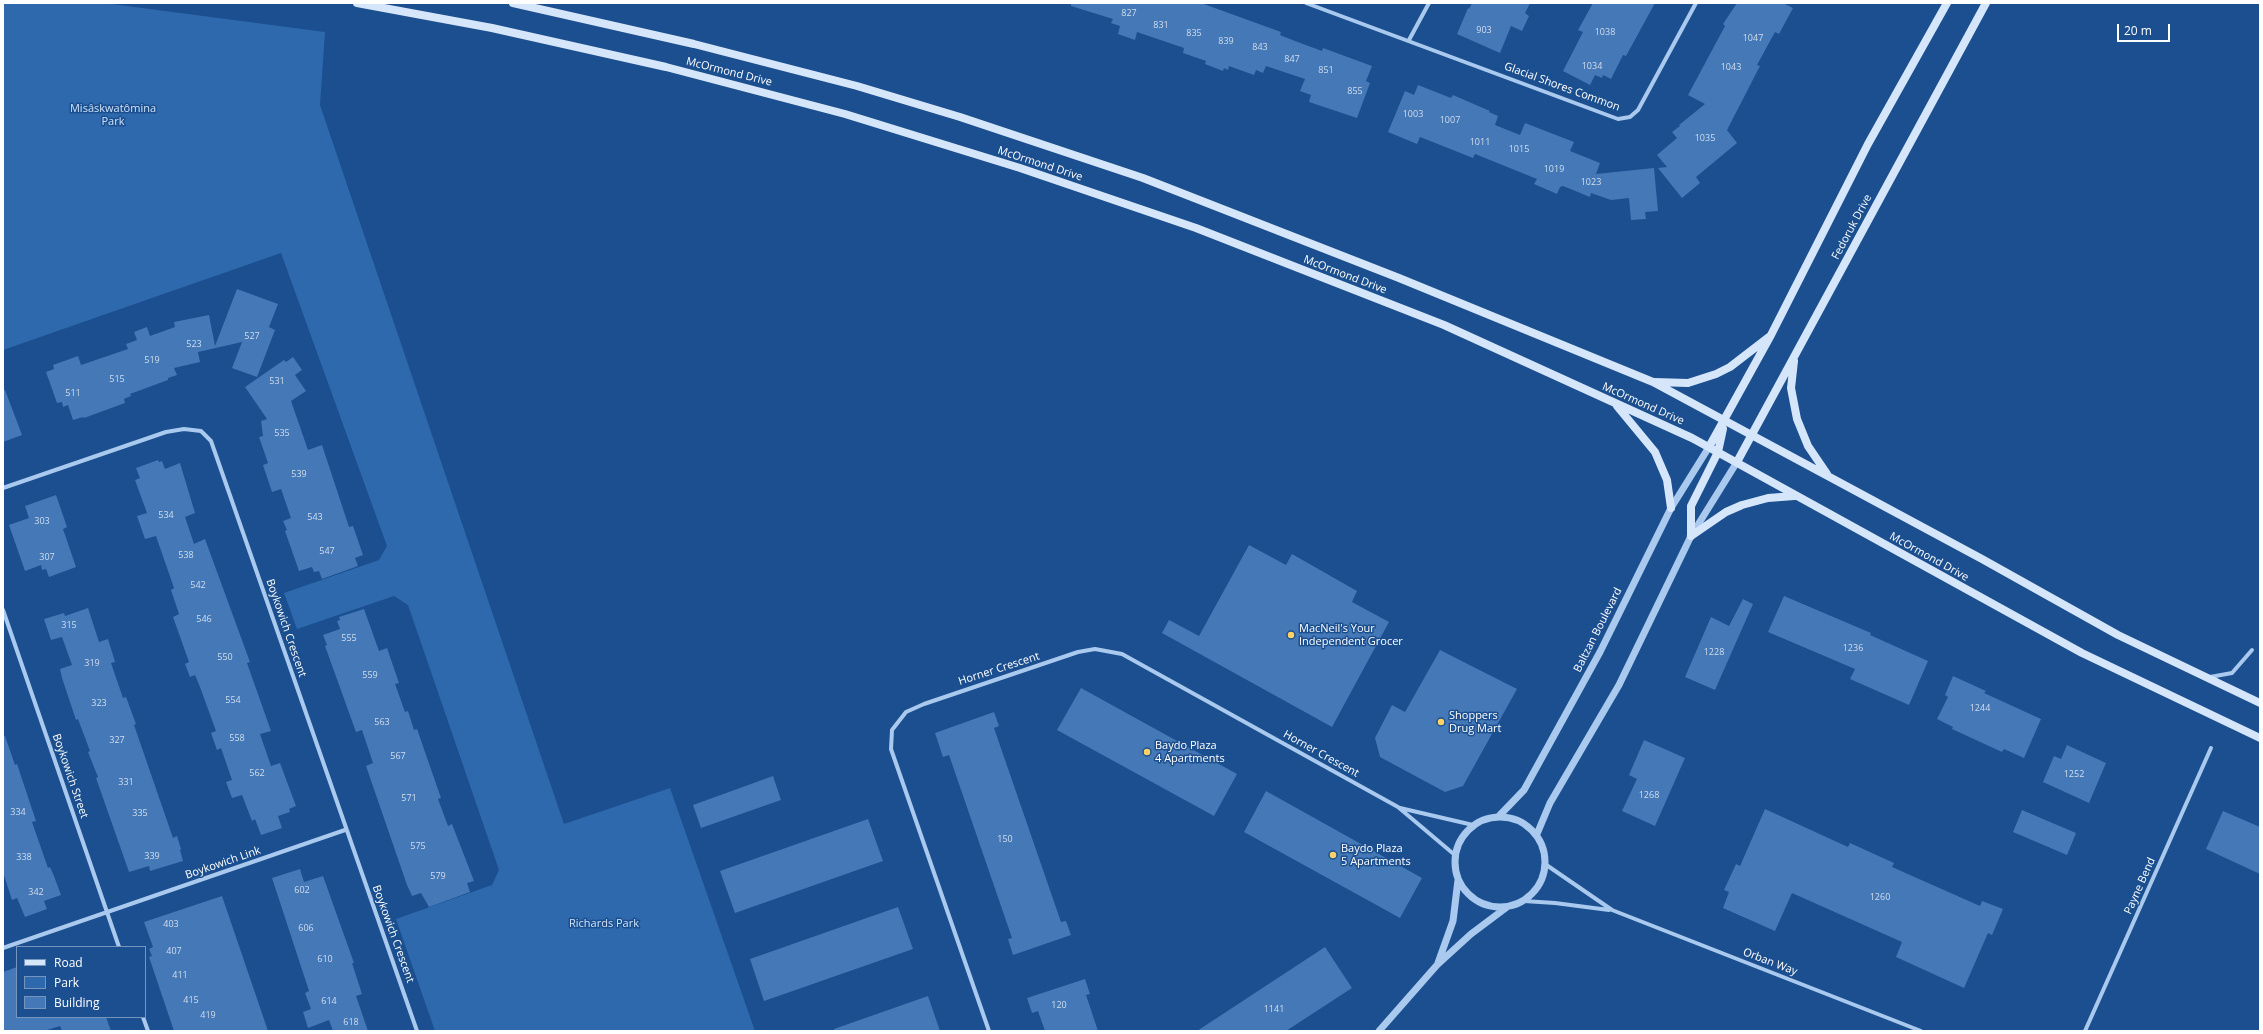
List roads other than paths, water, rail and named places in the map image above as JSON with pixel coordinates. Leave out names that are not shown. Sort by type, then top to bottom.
[{"type":"main road","name":"McOrmond Drive","points":[[357,3],[492,28],[666,68],[845,114],[1020,168],[1196,228],[1422,317],[1709,447],[1794,496],[2082,653],[2260,738]]},
{"type":"main road","name":"McOrmond Drive","points":[[513,3],[694,44],[857,86],[975,121],[1143,178],[1399,278],[1652,382],[1827,475],[2118,635],[2202,677],[2260,703]]},
{"type":"main road","name":"Fedoruk Drive","points":[[1709,447],[1725,421],[1771,335],[1868,144],[1948,3]]},
{"type":"main road","name":"Fedoruk Drive","points":[[1737,462],[1986,3]]},
{"type":"main road","points":[[1652,382],[1688,383],[1716,374],[1730,367],[1771,335]]},
{"type":"main road","points":[[1795,354],[1790,388],[1793,404],[1808,446],[1827,475]]},
{"type":"main road","points":[[1615,404],[1655,452],[1667,480],[1671,508]]},
{"type":"main road","points":[[1691,536],[1691,506],[1718,452],[1725,421]]},
{"type":"main road","points":[[1691,536],[1726,512],[1742,505],[1768,498],[1794,496]]},
{"type":"street","points":[[1306,3],[1409,40],[1429,3]]},
{"type":"street","name":"Glacial Shores Common","points":[[1409,40],[1618,119],[1630,118],[1638,110],[1696,3]]},
{"type":"street","name":"Boykowich Crescent","points":[[3,488],[166,432],[184,429],[201,431],[211,441],[218,457],[345,830],[387,942],[417,1031]]},
{"type":"street","name":"Baltzan Boulevard","points":[[1499,816],[1524,790],[1532,776],[1600,652],[1671,508],[1709,447]]},
{"type":"street","points":[[1537,834],[1550,803],[1618,684],[1691,536],[1737,462]]},
{"type":"street","name":"Boykowich Street","points":[[3,610],[119,946]]},
{"type":"street","name":"Horner Crescent","points":[[989,1031],[891,749],[892,730],[906,712],[931,702],[1078,652],[1095,649],[1122,654],[1398,807],[1456,856]]},
{"type":"street","points":[[2202,677],[2232,673],[2252,650]]},
{"type":"street","name":"Payne Bend","points":[[2085,1031],[2211,748]]},
{"type":"street","name":"Horner Crescent","points":[[1398,807],[1473,825]]},
{"type":"street","points":[[1379,1031],[1437,965],[1471,934],[1507,907],[1524,901],[1538,888],[1545,870],[1545,852],[1537,834],[1526,824],[1520,821],[1499,816],[1485,819],[1473,825],[1463,835],[1454,865],[1458,880],[1466,893],[1478,902],[1492,907],[1507,907]]},
{"type":"street","name":"Boykowich Link","points":[[3,948],[345,830]]},
{"type":"street","name":"Orban Way","points":[[1545,864],[1612,910],[1921,1031]]},
{"type":"street","points":[[1437,965],[1453,921],[1458,880]]},
{"type":"street","name":"Orban Way","points":[[1524,901],[1555,902],[1612,910]]},
{"type":"street","points":[[143,1018],[148,1031]]},
{"type":"place","name":"MacNeil's Your Independent Grocer","points":[[1291,635]]},
{"type":"place","name":"Shoppers Drug Mart","points":[[1441,722]]},
{"type":"place","name":"Baydo Plaza 4 Apartments","points":[[1147,752]]},
{"type":"place","name":"Baydo Plaza 5 Apartments","points":[[1333,855]]},
{"type":"park label","name":"Misâskwatômina Park","points":[[113,115]]},
{"type":"park label","name":"Richards Park","points":[[604,924]]}]
